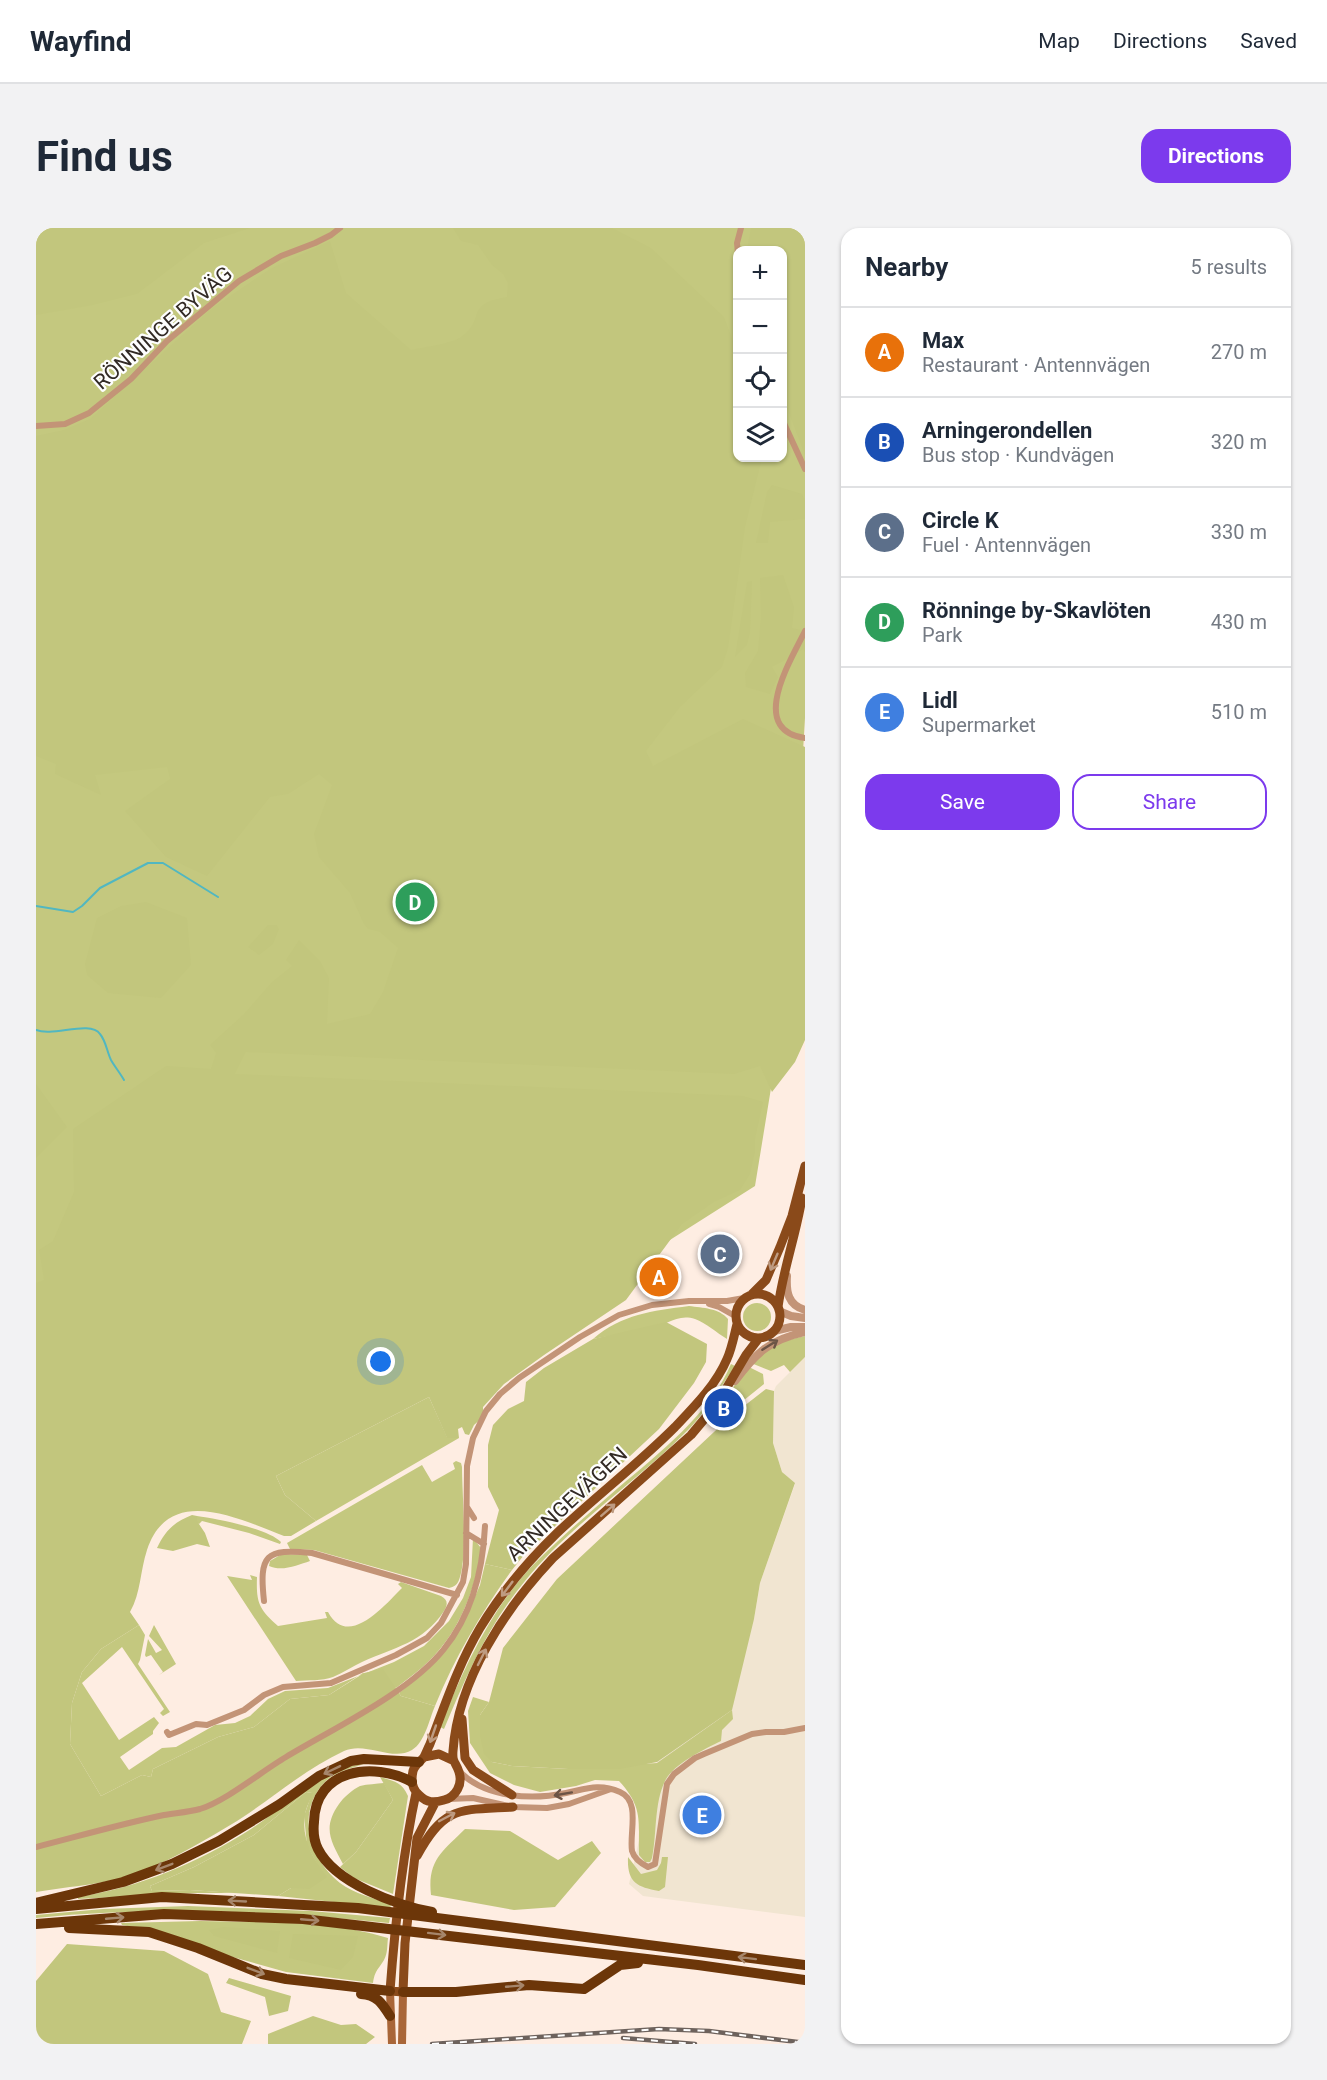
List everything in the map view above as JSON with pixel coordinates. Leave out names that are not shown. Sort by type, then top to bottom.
[{"type":"highway","points":[[36,1903],[123,1882],[172,1864],[219,1841],[280,1804],[319,1776],[345,1764],[364,1759],[422,1759]]},
{"type":"highway","points":[[412,1782],[403,1777],[372,1770],[348,1774],[337,1780],[328,1787],[314,1811],[313,1832],[317,1849],[335,1871],[350,1883],[370,1892],[425,1911],[498,1927]]},
{"type":"highway","points":[[36,1909],[162,1897],[358,1908],[805,1965]]},
{"type":"highway","points":[[36,1926],[164,1914],[303,1919],[698,1965],[805,1982]]},
{"type":"highway","points":[[36,1926],[149,1932],[198,1948],[262,1974],[390,1991]]},
{"type":"highway","points":[[403,1992],[456,1992],[529,1985],[584,1989],[611,1969],[630,1962],[805,1982]]},
{"type":"highway","points":[[286,1979],[295,1986],[375,1996],[390,2016]]},
{"type":"main road","points":[[805,1166],[792,1216],[766,1280],[737,1306],[736,1320],[746,1335],[759,1338],[768,1336],[778,1325],[780,1290],[799,1217],[805,1177]]},
{"type":"main road","points":[[748,1296],[767,1296],[779,1309]]},
{"type":"main road","name":"ARNINGEVÄGEN","points":[[412,1782],[414,1767],[422,1759],[455,1677],[480,1629],[502,1595],[519,1573],[557,1533],[647,1455],[701,1399],[726,1361],[733,1342],[736,1320]]},
{"type":"main road","name":"ARNINGEVÄGEN","points":[[452,1760],[454,1736],[471,1678],[492,1637],[533,1579],[553,1558],[678,1449],[717,1404],[746,1355],[759,1338]]},
{"type":"main road","points":[[461,1711],[465,1758],[473,1770],[512,1795]]},
{"type":"main road","points":[[416,1793],[425,1800],[435,1803],[449,1799],[456,1793],[460,1784],[460,1773],[452,1760],[439,1754],[422,1759]]},
{"type":"main road","points":[[392,2040],[390,1991],[400,1879],[416,1793],[412,1782]]},
{"type":"main road","points":[[402,2040],[405,1943],[413,1863],[417,1838],[435,1803]]},
{"type":"main road","points":[[413,1863],[426,1838],[438,1822],[453,1813],[473,1809],[513,1807]]},
{"type":"main road","points":[[390,1991],[403,1992]]},
{"type":"street","name":"RÖNNINGE BYVÄG","points":[[36,426],[65,424],[89,413],[130,379],[167,341],[239,281],[280,256],[315,243],[340,228]]},
{"type":"street","points":[[737,246],[741,228]]},
{"type":"street","points":[[787,428],[805,469]]},
{"type":"street","points":[[805,631],[778,691],[775,716],[783,729],[805,738]]},
{"type":"street","points":[[789,1253],[786,1286],[789,1298],[796,1307],[805,1310]]},
{"type":"street","points":[[167,1732],[169,1735],[196,1724],[207,1725],[244,1710],[264,1695],[283,1687],[332,1683],[414,1647],[427,1638],[441,1623],[463,1582],[466,1564],[467,1466],[473,1438],[486,1411],[500,1394],[519,1378],[580,1337],[619,1315],[652,1305],[728,1301],[748,1296]]},
{"type":"street","points":[[699,1302],[719,1307],[736,1320]]},
{"type":"street","points":[[779,1309],[791,1316],[805,1318]]},
{"type":"street","points":[[774,1331],[805,1327]]},
{"type":"street","points":[[717,1404],[753,1356],[777,1340],[805,1332]]},
{"type":"street","points":[[467,1507],[474,1518]]},
{"type":"street","points":[[36,1847],[165,1815],[201,1809],[218,1801],[271,1766],[396,1692],[444,1650],[468,1608],[482,1568],[485,1526]]},
{"type":"street","points":[[466,1533],[484,1544]]},
{"type":"street","points":[[264,1601],[261,1575],[263,1564],[269,1557],[280,1552],[293,1551],[312,1553],[457,1595]]},
{"type":"street","points":[[460,1773],[469,1782],[485,1789],[512,1795],[548,1796],[597,1786],[623,1793],[631,1803],[632,1853],[648,1867],[655,1864],[667,1784],[674,1774],[694,1758],[752,1734],[805,1728]]},
{"type":"street","points":[[449,1799],[473,1798],[513,1807],[547,1808],[612,1789]]},
{"type":"shaded area","points":[[805,1357],[805,1917],[643,1896],[629,1884],[657,1762],[754,1619],[760,1583],[795,1484],[782,1472],[773,1443],[774,1391],[776,1386]]},
{"type":"green space","points":[[36,228],[805,228],[805,718],[790,972],[755,1186],[621,1271],[36,1453]]},
{"type":"green space","points":[[36,228],[250,228],[204,243],[137,294],[93,305],[36,315]]},
{"type":"green space","points":[[453,228],[612,228],[651,248],[724,317],[733,341],[733,462],[761,462],[745,527],[728,648],[722,667],[680,707],[646,751],[653,766],[743,719],[805,747],[805,1040],[795,1062],[772,1092],[760,1066],[734,1074],[246,1052],[235,1074],[743,1096],[763,1102],[750,1174],[740,1190],[714,1202],[682,1224],[626,1300],[504,1384],[483,1407],[483,1417],[474,1425],[469,1435],[465,1434],[462,1427],[458,1429],[459,1438],[447,1438],[429,1397],[276,1476],[285,1495],[316,1521],[291,1536],[284,1536],[227,1515],[207,1512],[188,1512],[171,1517],[157,1529],[147,1550],[134,1605],[130,1612],[139,1625],[101,1649],[82,1672],[72,1703],[70,1744],[101,1796],[142,1775],[151,1777],[153,1769],[218,1737],[254,1727],[290,1699],[329,1695],[364,1673],[383,1669],[401,1696],[435,1706],[420,1742],[412,1750],[396,1754],[361,1748],[344,1751],[302,1775],[237,1821],[192,1848],[144,1871],[118,1879],[36,1892],[36,1283],[44,1280],[39,1250],[53,1241],[74,1192],[73,1129],[166,1066],[211,1069],[216,1053],[210,1045],[244,1014],[272,982],[292,966],[286,960],[299,940],[320,961],[329,978],[327,1024],[370,1014],[383,992],[398,948],[380,932],[368,929],[350,893],[319,857],[314,834],[332,785],[319,774],[288,794],[270,797],[207,876],[166,857],[125,811],[170,779],[167,767],[95,775],[101,795],[55,774],[56,764],[36,756],[36,436],[64,430],[90,419],[211,309],[270,269],[330,241],[346,293],[411,350],[457,339],[469,330],[480,308],[493,300],[507,297],[508,283],[478,245],[461,241]]},
{"type":"green space","points":[[751,228],[805,228],[805,455],[787,408],[787,246],[748,246]]},
{"type":"green space","points":[[772,485],[802,494],[805,501],[805,519],[770,522],[768,543],[756,543],[767,492]]},
{"type":"green space","points":[[783,575],[794,607],[792,628],[805,631],[805,652],[803,649],[772,667],[778,677],[770,694],[746,687],[745,673],[758,651],[761,617],[760,578]]},
{"type":"green space","points":[[752,581],[750,633],[747,645],[735,657],[747,582]]},
{"type":"green space","points":[[146,902],[187,918],[191,965],[161,998],[108,993],[87,975],[85,964],[97,918],[121,906]]},
{"type":"green space","points":[[268,925],[277,925],[279,929],[273,944],[259,955],[248,947]]},
{"type":"green space","points":[[36,1084],[67,1127],[36,1158]]},
{"type":"green space","points":[[757,1303],[767,1307],[771,1317],[767,1327],[757,1331],[747,1327],[743,1317],[747,1307]]},
{"type":"green space","points":[[689,1306],[710,1309],[724,1315],[728,1319],[727,1339],[695,1319],[683,1318],[650,1329],[593,1339],[626,1319],[650,1312]]},
{"type":"green space","points":[[666,1322],[707,1344],[706,1362],[694,1383],[659,1429],[524,1555],[512,1570],[485,1564],[499,1510],[488,1487],[488,1445],[493,1425],[508,1409],[524,1401],[526,1382],[544,1368],[593,1339]]},
{"type":"green space","points":[[805,1336],[805,1357],[790,1372],[784,1365],[771,1371],[751,1363],[776,1345]]},
{"type":"green space","points":[[731,1364],[735,1366],[708,1406],[689,1429],[563,1540],[525,1581],[489,1633],[444,1729],[440,1727],[479,1642],[518,1583],[564,1535],[682,1432],[711,1399]]},
{"type":"green space","points":[[749,1367],[763,1374],[764,1384],[733,1409],[726,1410],[728,1406],[726,1403],[734,1386]]},
{"type":"green space","points":[[766,1389],[774,1391],[773,1443],[782,1472],[795,1483],[760,1583],[754,1619],[732,1710],[657,1762],[620,1769],[568,1769],[512,1766],[492,1762],[484,1754],[480,1736],[480,1715],[489,1702],[503,1648],[557,1579],[730,1417]]},
{"type":"green space","points":[[429,1397],[447,1437],[459,1438],[316,1521],[285,1495],[276,1476]]},
{"type":"green space","points":[[456,1461],[461,1463],[462,1467],[464,1542],[462,1570],[454,1586],[449,1588],[314,1550],[290,1549],[287,1543],[422,1465],[432,1482],[455,1469],[453,1463]]},
{"type":"green space","points":[[192,1515],[197,1516],[197,1521],[210,1547],[197,1544],[173,1551],[157,1548],[171,1528]]},
{"type":"green space","points":[[197,1516],[253,1528],[281,1542],[280,1544],[202,1521],[199,1524],[196,1522]]},
{"type":"green space","points":[[473,1538],[481,1548],[475,1579],[464,1609],[440,1650],[396,1688],[364,1674],[394,1662],[424,1646],[449,1621],[463,1598],[471,1577]]},
{"type":"green space","points":[[282,1554],[307,1555],[310,1561],[285,1568],[269,1566],[270,1561]]},
{"type":"green space","points":[[485,1564],[512,1570],[469,1636],[435,1706],[401,1696],[399,1693],[421,1675],[468,1613],[480,1585]]},
{"type":"green space","points":[[250,1575],[257,1577],[260,1605],[278,1626],[327,1618],[325,1612],[328,1612],[336,1622],[345,1626],[355,1625],[366,1621],[386,1605],[402,1588],[398,1584],[401,1582],[441,1596],[447,1604],[436,1622],[408,1643],[333,1677],[296,1681],[227,1576],[252,1580]]},
{"type":"green space","points":[[139,1625],[145,1635],[138,1664],[170,1712],[163,1716],[160,1713],[164,1709],[122,1647],[82,1683],[119,1740],[154,1717],[159,1723],[153,1734],[120,1757],[129,1770],[162,1748],[176,1747],[215,1725],[235,1723],[250,1716],[268,1699],[285,1691],[328,1688],[358,1676],[329,1695],[290,1699],[254,1727],[218,1737],[153,1769],[151,1777],[142,1775],[101,1796],[70,1744],[72,1703],[82,1672],[101,1649]]},
{"type":"green space","points":[[154,1625],[176,1664],[159,1675],[163,1672],[151,1655],[146,1657],[145,1655],[148,1639],[156,1653],[162,1650],[149,1636]]},
{"type":"green space","points":[[473,1697],[489,1702],[480,1715],[492,1762],[512,1766],[568,1769],[657,1763],[732,1710],[733,1719],[722,1730],[721,1741],[682,1763],[665,1781],[657,1809],[652,1858],[650,1862],[645,1862],[639,1855],[639,1824],[636,1808],[633,1799],[619,1781],[595,1780],[576,1786],[540,1792],[514,1785],[490,1773],[470,1743],[468,1711]]},
{"type":"green space","points":[[364,1764],[334,1775],[316,1793],[311,1806],[310,1834],[320,1861],[329,1873],[346,1887],[391,1905],[390,1908],[278,1896],[291,1888],[309,1888],[317,1864],[307,1845],[304,1816],[312,1793],[306,1792],[254,1835],[194,1867],[150,1886],[152,1891],[190,1890],[237,1893],[78,1899],[78,1897],[146,1880],[189,1863],[251,1829],[319,1780],[348,1767]]},
{"type":"green space","points":[[380,1777],[400,1785],[408,1796],[393,1894],[354,1878],[340,1867],[356,1852],[393,1800]]},
{"type":"green space","points":[[384,1783],[393,1800],[356,1852],[343,1864],[330,1834],[334,1813],[343,1799],[357,1787]]},
{"type":"green space","points":[[306,1792],[313,1793],[305,1815],[305,1832],[313,1856],[327,1877],[309,1889],[291,1888],[278,1896],[190,1890],[152,1891],[150,1886],[194,1867],[254,1835]]},
{"type":"green space","points":[[465,1829],[510,1831],[558,1860],[592,1841],[601,1853],[555,1907],[514,1910],[431,1895],[430,1883],[438,1857]]},
{"type":"green space","points":[[628,1857],[641,1874],[657,1870],[662,1857],[668,1857],[665,1887],[659,1891],[644,1888],[634,1882],[629,1872]]},
{"type":"green space","points":[[188,1906],[311,1911],[390,1918],[389,1923],[301,1915],[168,1911],[36,1918],[36,1915],[103,1909]]},
{"type":"green space","points":[[200,1921],[294,1923],[342,1928],[388,1938],[387,1952],[373,1983],[286,1972],[229,1956],[159,1932],[121,1923]]},
{"type":"green space","points":[[224,1927],[280,1931],[277,1953],[214,1936],[209,1930]]},
{"type":"green space","points":[[293,1934],[358,1936],[353,1957],[341,1970],[289,1958]]},
{"type":"green space","points":[[67,1944],[164,1951],[208,1974],[221,2012],[251,2021],[242,2044],[36,2044],[36,1981]]},
{"type":"green space","points":[[229,1978],[291,1996],[288,2011],[269,2016],[265,1997],[226,1983]]},
{"type":"green space","points":[[313,2016],[341,2025],[356,2024],[375,2037],[366,2044],[268,2044],[268,2034]]},
{"type":"waterway","points":[[36,906],[73,912],[100,888],[148,863],[163,863],[218,897]]},
{"type":"waterway","points":[[36,1030],[43,1032],[80,1028],[95,1030],[102,1037],[111,1060],[124,1080]]},
{"type":"railway","points":[[432,2044],[659,2029],[709,2031],[805,2043]]},
{"type":"railway","points":[[623,2038],[695,2044]]},
{"type":"place","name":"Rönninge by-Skavlöten","points":[[415,902]]},
{"type":"place","name":"Circle K","points":[[720,1254]]},
{"type":"place","name":"Max","points":[[659,1277]]},
{"type":"place","name":"Arningerondellen","points":[[724,1408]]},
{"type":"place","name":"Lidl","points":[[702,1815]]}]
